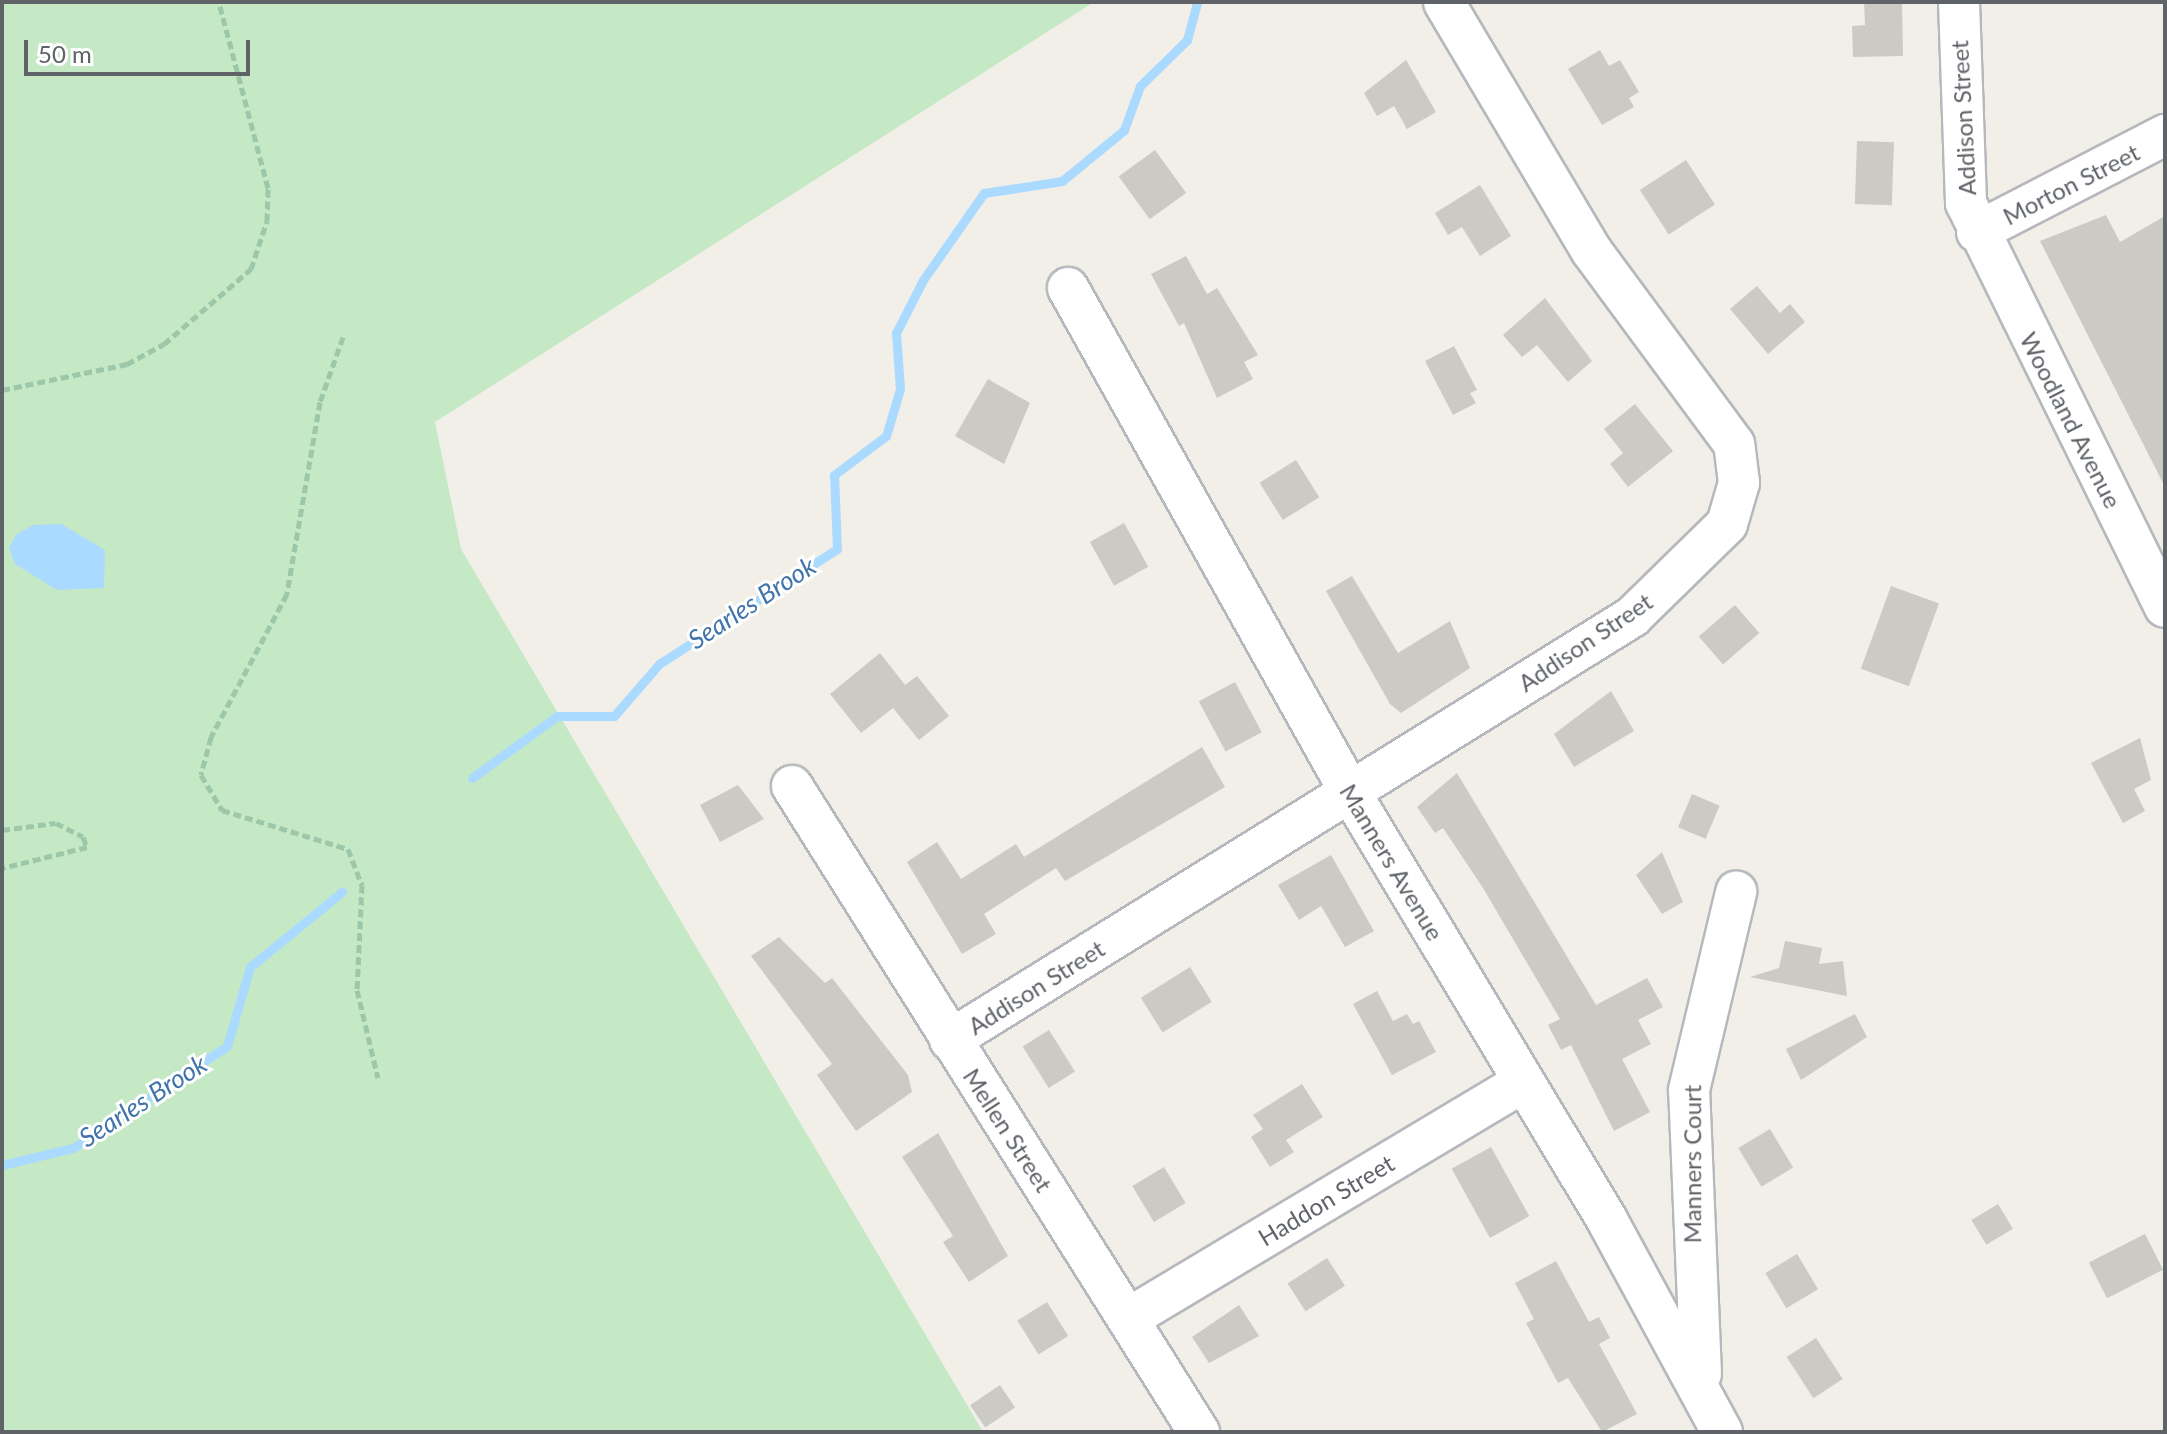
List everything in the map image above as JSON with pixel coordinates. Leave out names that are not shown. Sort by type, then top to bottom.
[{"type":"street","name":"Addison Street","points":[[950,1040],[1632,617],[1706,552],[1727,524],[1739,483],[1734,444],[1712,405],[1591,250],[1444,2]]},
{"type":"street","name":"Addison Street","points":[[1959,2],[1961,172],[1977,232]]},
{"type":"street","name":"Morton Street","points":[[1977,232],[2165,135]]},
{"type":"street","name":"Woodland Avenue","points":[[1977,232],[2165,607]]},
{"type":"street","name":"Manners Avenue","points":[[1068,288],[1350,792],[1523,1082],[1704,1394],[1722,1432]]},
{"type":"street","name":"Mellen Street","points":[[792,786],[1199,1432]]},
{"type":"street","name":"Manners Court","points":[[1704,1394],[1693,1302],[1689,1090],[1736,892]]},
{"type":"street","name":"Haddon Street","points":[[1129,1318],[1523,1082]]},
{"type":"path","points":[[2,390],[127,364],[164,344],[251,269],[267,221],[268,188],[219,2]]},
{"type":"path","points":[[343,337],[320,402],[287,594],[211,737],[201,775],[222,810],[326,837],[348,849],[358,865],[357,990],[378,1078]]},
{"type":"path","points":[[2,830],[56,823],[83,837],[87,847],[2,868]]},
{"type":"green space","points":[[2,2],[1094,2],[435,422],[461,549],[983,1432],[2,1432]]},
{"type":"water","points":[[61,524],[105,550],[104,588],[57,590],[15,564],[9,548],[16,535],[33,525]]},
{"type":"building","points":[[1864,2],[1902,2],[1903,56],[1853,57],[1852,26],[1865,25]]},
{"type":"building","points":[[1600,50],[1609,66],[1620,60],[1639,92],[1629,98],[1634,107],[1602,125],[1568,69]]},
{"type":"building","points":[[1406,60],[1436,112],[1407,129],[1394,106],[1377,116],[1364,93]]},
{"type":"building","points":[[1857,141],[1894,142],[1892,205],[1855,204]]},
{"type":"building","points":[[1155,150],[1186,193],[1150,219],[1119,176]]},
{"type":"building","points":[[1686,160],[1715,204],[1669,234],[1640,190]]},
{"type":"building","points":[[1480,185],[1511,236],[1480,256],[1462,227],[1448,235],[1435,213]]},
{"type":"building","points":[[2106,215],[2120,242],[2165,216],[2165,487],[2040,241]]},
{"type":"building","points":[[1186,256],[1207,294],[1217,288],[1258,355],[1244,362],[1253,379],[1217,398],[1184,323],[1179,326],[1151,274]]},
{"type":"building","points":[[1757,286],[1780,313],[1790,304],[1805,322],[1768,354],[1730,309]]},
{"type":"building","points":[[1545,298],[1592,361],[1568,382],[1537,345],[1522,357],[1503,335]]},
{"type":"building","points":[[1454,346],[1477,390],[1470,393],[1476,403],[1453,415],[1425,361]]},
{"type":"building","points":[[988,379],[1030,403],[1004,464],[955,436]]},
{"type":"building","points":[[1635,404],[1673,451],[1628,487],[1610,464],[1623,453],[1604,429]]},
{"type":"building","points":[[1296,460],[1319,497],[1283,520],[1260,483]]},
{"type":"building","points":[[1124,523],[1148,567],[1114,586],[1090,542]]},
{"type":"building","points":[[1352,576],[1398,653],[1450,621],[1470,668],[1401,713],[1390,704],[1326,591]]},
{"type":"building","points":[[1891,586],[1939,603],[1909,686],[1861,669]]},
{"type":"building","points":[[1735,605],[1759,633],[1723,664],[1699,636]]},
{"type":"building","points":[[880,653],[905,685],[917,676],[949,716],[919,740],[893,708],[861,733],[830,694]]},
{"type":"building","points":[[1235,682],[1262,732],[1226,752],[1199,701]]},
{"type":"building","points":[[1611,691],[1634,731],[1574,767],[1554,734]]},
{"type":"building","points":[[2140,738],[2151,780],[2134,789],[2145,811],[2123,823],[2091,763]]},
{"type":"building","points":[[1202,747],[1225,787],[1065,881],[1056,868],[984,914],[996,934],[962,954],[907,862],[937,842],[961,879],[1016,844],[1024,857]]},
{"type":"building","points":[[1457,773],[1596,1005],[1647,978],[1663,1007],[1638,1020],[1651,1044],[1622,1059],[1650,1112],[1614,1131],[1571,1045],[1561,1050],[1548,1025],[1560,1019],[1483,888],[1443,828],[1435,833],[1417,807]]},
{"type":"building","points":[[738,785],[764,819],[720,842],[700,805]]},
{"type":"building","points":[[1692,794],[1720,806],[1706,839],[1678,827]]},
{"type":"building","points":[[1662,852],[1683,902],[1662,914],[1636,875]]},
{"type":"building","points":[[1331,855],[1374,931],[1345,947],[1321,906],[1299,920],[1278,885]]},
{"type":"building","points":[[779,937],[825,983],[832,978],[908,1075],[912,1092],[856,1131],[817,1075],[832,1064],[751,956]]},
{"type":"building","points":[[1785,941],[1822,948],[1819,964],[1843,961],[1847,996],[1750,977],[1779,968]]},
{"type":"building","points":[[1190,967],[1212,1002],[1163,1033],[1141,998]]},
{"type":"building","points":[[1377,991],[1393,1021],[1407,1014],[1413,1024],[1419,1021],[1436,1052],[1392,1075],[1353,1004]]},
{"type":"building","points":[[1855,1014],[1867,1037],[1801,1080],[1786,1049]]},
{"type":"building","points":[[1049,1030],[1075,1072],[1049,1088],[1023,1046]]},
{"type":"building","points":[[1302,1084],[1323,1117],[1286,1140],[1294,1152],[1270,1167],[1251,1137],[1263,1129],[1253,1115]]},
{"type":"building","points":[[1770,1129],[1793,1168],[1761,1187],[1738,1148]]},
{"type":"building","points":[[938,1133],[1008,1256],[969,1282],[943,1242],[953,1236],[902,1157]]},
{"type":"building","points":[[1491,1147],[1529,1216],[1490,1238],[1452,1169]]},
{"type":"building","points":[[1164,1167],[1186,1203],[1154,1222],[1132,1186]]},
{"type":"building","points":[[1998,1204],[2013,1229],[1986,1245],[1971,1220]]},
{"type":"building","points":[[2145,1234],[2163,1270],[2107,1298],[2089,1263]]},
{"type":"building","points":[[1797,1254],[1818,1289],[1786,1308],[1765,1273]]},
{"type":"building","points":[[1327,1258],[1345,1286],[1306,1311],[1288,1284]]},
{"type":"building","points":[[1556,1261],[1589,1322],[1599,1317],[1610,1338],[1599,1344],[1637,1414],[1602,1432],[1568,1378],[1558,1383],[1526,1323],[1534,1319],[1515,1283]]},
{"type":"building","points":[[1047,1302],[1068,1336],[1039,1354],[1017,1321]]},
{"type":"building","points":[[1239,1305],[1259,1336],[1209,1363],[1192,1337]]},
{"type":"building","points":[[1816,1338],[1843,1379],[1813,1398],[1787,1357]]},
{"type":"building","points":[[1000,1385],[1015,1407],[985,1428],[970,1405]]},
{"type":"waterway","name":"Searles Brook","points":[[472,778],[557,716],[614,716],[659,664],[837,549],[834,475],[886,436],[900,389],[896,333],[923,280],[984,193],[1062,181],[1124,130],[1140,86],[1187,40],[1197,2]]},
{"type":"waterway","name":"Searles Brook","points":[[2,1165],[73,1148],[227,1046],[250,967],[342,892]]}]
